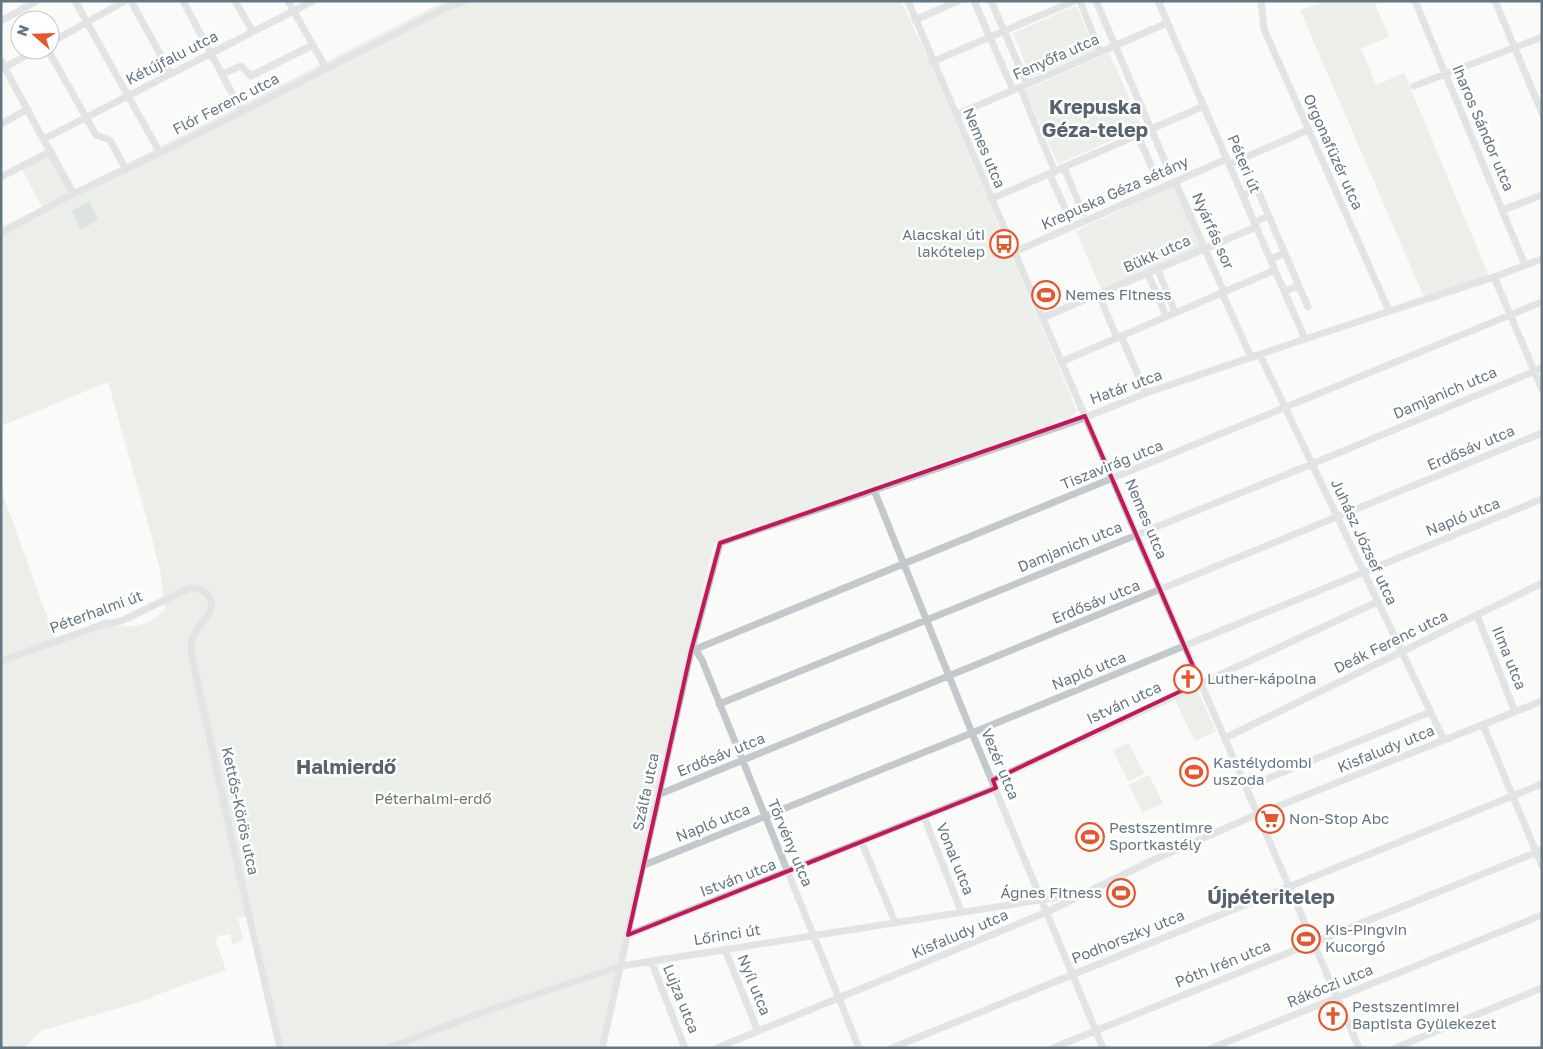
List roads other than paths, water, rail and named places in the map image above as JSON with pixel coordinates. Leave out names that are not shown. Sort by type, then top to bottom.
[{"type":"street","points":[[1,21],[37,1]]},
{"type":"street","points":[[75,1],[160,153]]},
{"type":"street","points":[[60,37],[125,1]]},
{"type":"street","points":[[131,1],[171,74]]},
{"type":"street","points":[[183,1],[242,112]]},
{"type":"street","points":[[235,1],[253,32]]},
{"type":"street","points":[[288,1],[326,68]]},
{"type":"street","name":"Kétújfalu utca","points":[[44,139],[313,1]]},
{"type":"street","name":"Flór Ferenc utca","points":[[2,231],[73,194],[126,170],[242,112],[446,4],[464,1]]},
{"type":"street","name":"Nemes utca","points":[[908,1],[932,62],[1042,318],[1339,997],[1359,1048]]},
{"type":"street","points":[[915,20],[958,1]]},
{"type":"street","points":[[974,1],[990,38],[1020,87]]},
{"type":"street","points":[[991,1],[1004,31],[1020,87],[1068,217]]},
{"type":"street","points":[[932,62],[1074,1]]},
{"type":"street","points":[[1080,1],[1100,52]]},
{"type":"street","points":[[1096,1],[1170,173]]},
{"type":"street","name":"Péteri út","points":[[1158,1],[1304,339]]},
{"type":"street","name":"Orgonafüzér utca","points":[[1261,1],[1264,29],[1389,311]]},
{"type":"street","name":"Iharos Sándor utca","points":[[1415,1],[1525,265]]},
{"type":"street","points":[[1495,1],[1542,113]]},
{"type":"street","name":"Fenyőfa utca","points":[[956,115],[1167,24]]},
{"type":"street","points":[[1414,86],[1542,37]]},
{"type":"street","points":[[222,74],[241,66],[251,76],[313,45]]},
{"type":"street","points":[[15,60],[2,66],[73,194]]},
{"type":"street","points":[[54,60],[97,136],[110,140],[126,170]]},
{"type":"street","points":[[991,199],[1153,130],[1204,106]]},
{"type":"street","points":[[1,124],[28,110]]},
{"type":"street","name":"Krepuska Géza sétány","points":[[1014,252],[1176,181],[1308,130]]},
{"type":"street","points":[[1138,136],[1157,179]]},
{"type":"street","points":[[1,177],[50,152]]},
{"type":"street","points":[[1064,168],[1083,213]]},
{"type":"street","name":"Nyárfás sor","points":[[1176,181],[1251,358]]},
{"type":"street","points":[[1243,196],[1256,190],[1308,307]]},
{"type":"street","points":[[1503,210],[1542,196]]},
{"type":"street","name":"Bükk utca","points":[[1042,318],[1158,270],[1269,216]]},
{"type":"street","points":[[1270,259],[1285,253]]},
{"type":"street","name":"Határ utca","points":[[720,543],[1304,339],[1494,277],[1542,259]]},
{"type":"street","points":[[1158,270],[1175,312]]},
{"type":"street","points":[[1062,362],[1275,270]]},
{"type":"street","points":[[1148,274],[1166,316]]},
{"type":"street","points":[[1494,277],[1542,389]]},
{"type":"street","points":[[1284,291],[1299,286]]},
{"type":"street","points":[[1099,295],[1146,394]]},
{"type":"street","name":"Tiszavirág utca","points":[[693,650],[1286,409],[1542,302]]},
{"type":"street","name":"Juhász József utca","points":[[1260,355],[1444,740]]},
{"type":"street","name":"Damjanich utca","points":[[719,704],[1312,464],[1542,368]]},
{"type":"street","name":"Erdősáv utca","points":[[660,794],[950,677],[1542,433]]},
{"type":"street","name":"Vezér utca","points":[[874,490],[972,733],[1103,1048]]},
{"type":"street","name":"Napló utca","points":[[644,865],[972,733],[1542,499]]},
{"type":"street","name":"Szálfa utca","points":[[602,1048],[693,650],[720,543]]},
{"type":"street","name":"Deák Ferenc utca","points":[[1225,738],[1542,584]]},
{"type":"street","name":"Péterhalmi út","points":[[1,661],[101,625],[121,621],[190,588],[199,589]]},
{"type":"street","name":"Kettős-Körös utca","points":[[199,589],[208,595],[211,609],[194,634],[192,657],[238,872],[280,1048]]},
{"type":"street","name":"István utca","points":[[993,780],[1200,682],[1377,602]]},
{"type":"street","name":"Ilma utca","points":[[1476,615],[1515,712]]},
{"type":"street","name":"Törvény utca","points":[[693,650],[702,660],[859,1048]]},
{"type":"street","name":"Kisfaludy utca","points":[[717,1048],[1047,912],[1082,894],[1259,815],[1542,701]]},
{"type":"street","points":[[1247,787],[1430,712]]},
{"type":"street","points":[[1483,725],[1512,796],[1539,851],[1542,866]]},
{"type":"street","name":"Podhorszky utca","points":[[892,1048],[1542,784]]},
{"type":"street","name":"István utca","points":[[628,935],[788,873],[996,788]]},
{"type":"street","name":"Vonal utca","points":[[924,817],[961,911]]},
{"type":"street","points":[[862,843],[895,922]]},
{"type":"street","name":"Póth Irén utca","points":[[1053,1048],[1539,851]]},
{"type":"street","name":"Lőrinci út","points":[[388,1048],[531,995],[620,966],[961,911],[1082,894]]},
{"type":"street","name":"Rákóczi utca","points":[[1212,1048],[1542,915]]},
{"type":"street","name":"Nyíl utca","points":[[725,950],[758,1031]]},
{"type":"street","name":"Lujza utca","points":[[651,961],[685,1048]]},
{"type":"street","points":[[1395,1048],[1409,1045],[1542,988]]},
{"type":"place","name":"Alacskai úti lakótelep","points":[[1004,244]]},
{"type":"place","name":"Nemes Fitness","points":[[1046,295]]},
{"type":"place","name":"Luther-kápolna","points":[[1188,679]]},
{"type":"place","name":"Kastélydombi uszoda","points":[[1194,772]]},
{"type":"place","name":"Non-Stop Abc","points":[[1270,819]]},
{"type":"place","name":"Pestszentimre Sportkastély","points":[[1090,837]]},
{"type":"place","name":"Ágnes Fitness","points":[[1121,893]]},
{"type":"place","name":"Kis-Pingvin Kucorgó","points":[[1306,939]]},
{"type":"place","name":"Pestszentimrei Baptista Gyülekezet","points":[[1333,1016]]},
{"type":"district","name":"Krepuska Géza-telep","points":[[1095,118]]},
{"type":"district","name":"Halmierdő","points":[[346,767]]},
{"type":"district","name":"Újpéteritelep","points":[[1271,897]]},
{"type":"park label","name":"Péterhalmi-erdő","points":[[433,799]]}]
